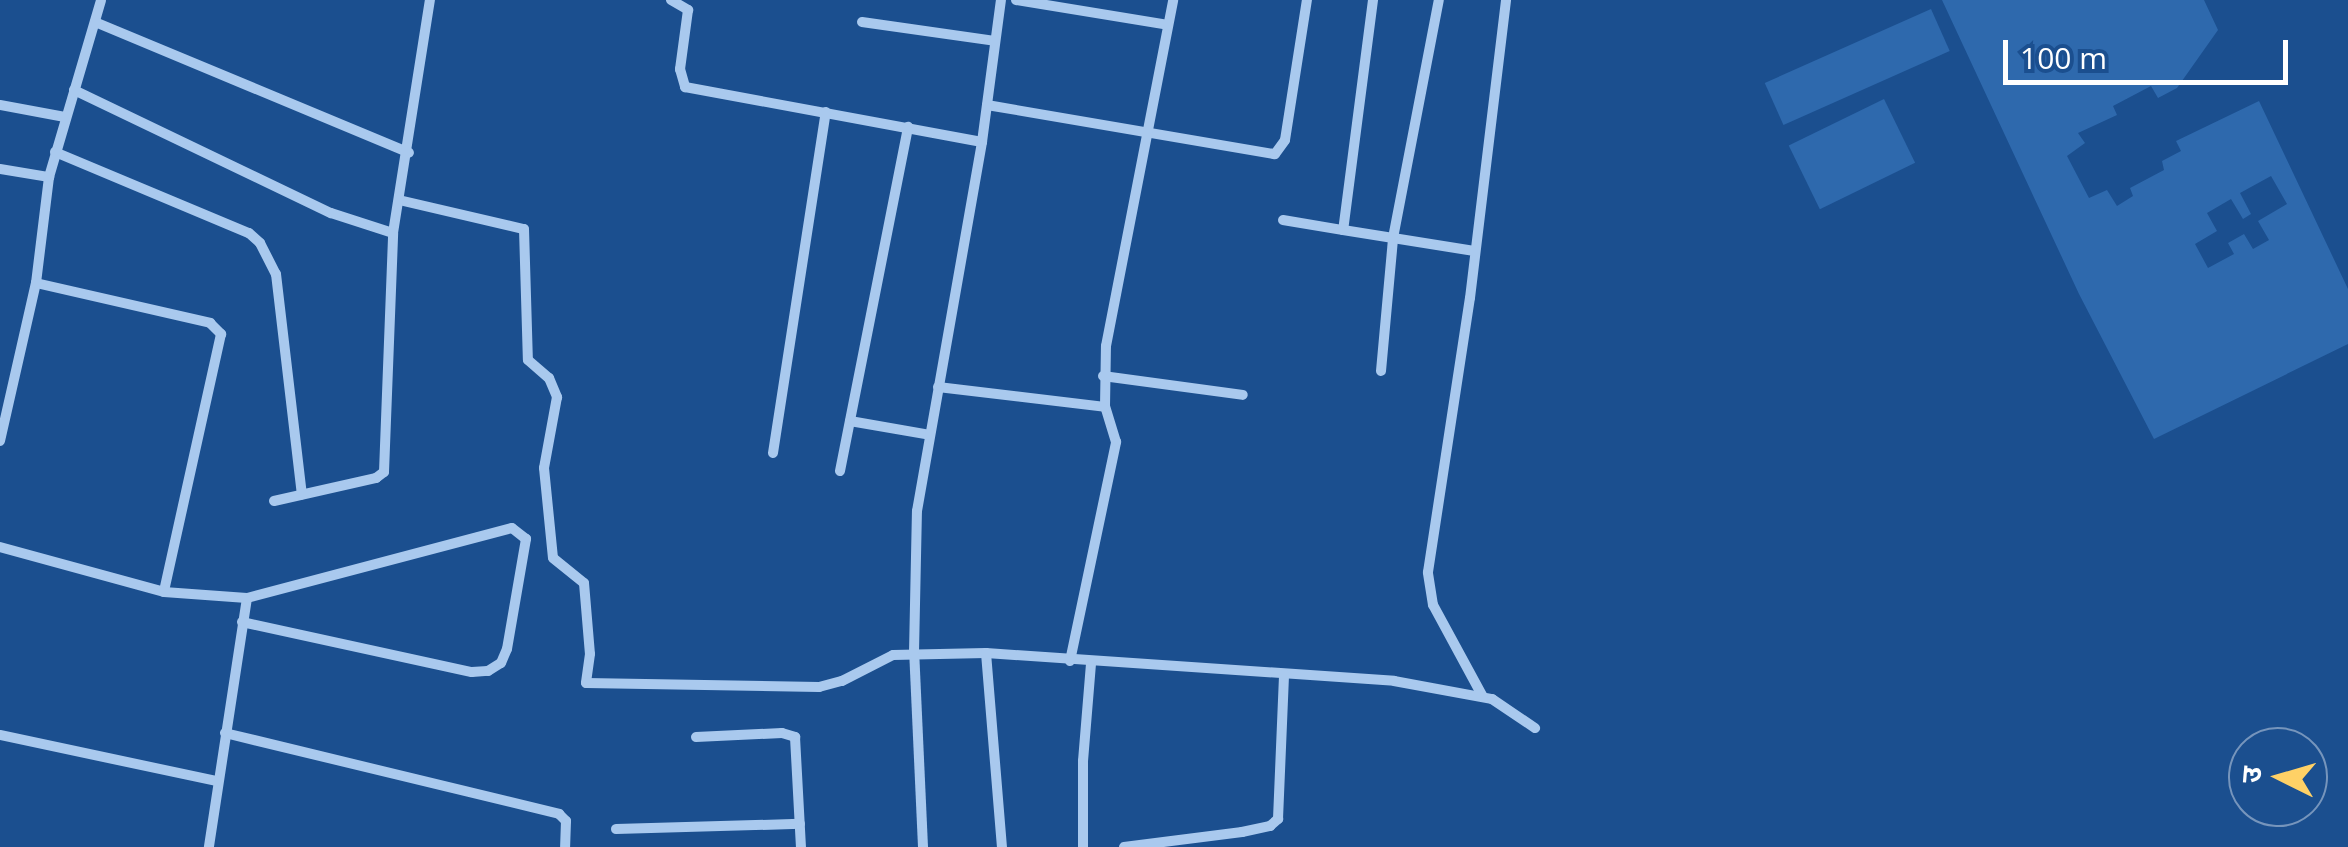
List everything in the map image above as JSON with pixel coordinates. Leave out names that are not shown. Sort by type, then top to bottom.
[{"type":"street","points":[[0,441],[36,283],[49,177],[101,0]]},
{"type":"street","points":[[274,501],[376,478],[384,472],[393,233],[409,153],[430,0]]},
{"type":"street","points":[[670,0],[688,10],[680,69],[685,87],[982,142]]},
{"type":"street","points":[[923,847],[914,652],[917,511],[982,142],[1001,0]]},
{"type":"street","points":[[1016,0],[1168,25]]},
{"type":"street","points":[[1070,660],[1116,442],[1104,408],[1102,376],[1173,0]]},
{"type":"street","points":[[987,105],[1275,154],[1285,140],[1307,0]]},
{"type":"street","points":[[1343,230],[1373,0]]},
{"type":"street","points":[[1381,371],[1393,238],[1439,0]]},
{"type":"street","points":[[1482,697],[1432,606],[1428,587],[1506,0]]},
{"type":"street","points":[[95,22],[409,153]]},
{"type":"street","points":[[862,22],[995,41]]},
{"type":"street","points":[[74,90],[331,214],[393,233]]},
{"type":"street","points":[[0,105],[65,117]]},
{"type":"street","points":[[773,454],[826,112]]},
{"type":"street","points":[[840,471],[908,127]]},
{"type":"street","points":[[55,152],[249,233],[260,242],[276,274],[302,494]]},
{"type":"street","points":[[0,169],[49,177]]},
{"type":"street","points":[[399,200],[524,229],[528,360],[549,378],[557,397],[544,468],[553,558],[584,583],[590,654],[586,683],[819,686],[842,681],[882,658],[914,652],[986,654],[1394,681],[1503,703],[1536,728]]},
{"type":"street","points":[[1283,220],[1474,251]]},
{"type":"street","points":[[36,283],[210,323],[220,334],[164,592]]},
{"type":"street","points":[[1102,376],[1243,396]]},
{"type":"street","points":[[938,387],[1104,408]]},
{"type":"street","points":[[850,421],[930,436]]},
{"type":"street","points":[[0,548],[164,592],[247,598],[512,528],[526,539],[507,649],[501,664],[488,671],[472,672],[242,622]]},
{"type":"street","points":[[209,847],[247,598]]},
{"type":"street","points":[[986,654],[1002,847]]},
{"type":"street","points":[[1083,847],[1083,762],[1091,663]]},
{"type":"street","points":[[1124,847],[1242,832],[1270,826],[1278,819],[1284,674]]},
{"type":"street","points":[[696,738],[782,733],[795,737],[801,847]]},
{"type":"street","points":[[225,734],[559,814],[566,821],[565,847]]},
{"type":"street","points":[[0,735],[217,781]]},
{"type":"street","points":[[616,829],[800,824]]},
{"type":"shaded area","points":[[1942,0],[2204,0],[2218,30],[2177,88],[2158,98],[2151,86],[2113,106],[2117,115],[2078,133],[2085,143],[2067,156],[2089,198],[2107,190],[2117,206],[2133,196],[2130,188],[2164,170],[2162,161],[2181,151],[2176,141],[2259,101],[2348,289],[2348,344],[2154,439],[2079,294]],"holes":[[[2271,176],[2287,204],[2258,221],[2269,240],[2253,249],[2244,234],[2228,243],[2234,254],[2208,268],[2195,244],[2217,231],[2207,213],[2231,199],[2243,219],[2251,214],[2240,193]]]},
{"type":"shaded area","points":[[1931,9],[1950,51],[1783,125],[1765,83]]},
{"type":"shaded area","points":[[1884,99],[1915,163],[1820,209],[1789,145]]}]
